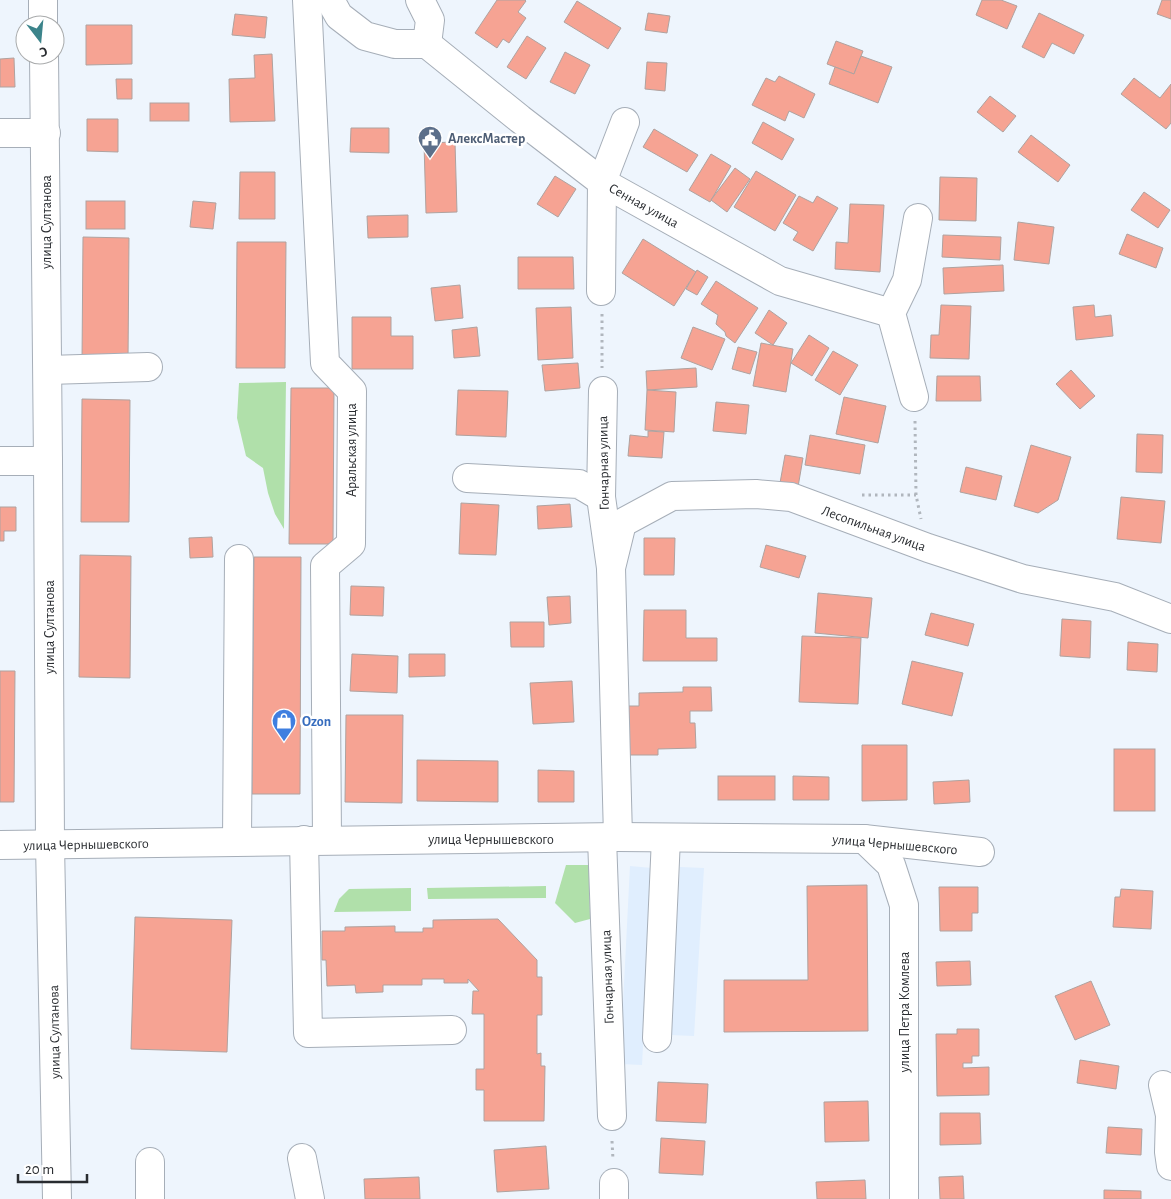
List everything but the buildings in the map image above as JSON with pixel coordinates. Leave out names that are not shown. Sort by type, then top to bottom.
[{"type":"street","points":[[43,0],[43,15]]},
{"type":"street","name":"Аральская улица","points":[[307,0],[326,363],[352,391],[350,544],[325,566],[308,1033],[452,1030]]},
{"type":"street","points":[[330,0],[338,16],[365,36],[395,44],[427,44],[430,20],[420,0]]},
{"type":"street","name":"Сенная улица","points":[[427,44],[602,182],[780,281],[891,313]]},
{"type":"street","name":"улица Султанова","points":[[44,65],[50,844],[57,1199]]},
{"type":"street","points":[[601,291],[602,182],[624,122]]},
{"type":"street","points":[[0,133],[46,133]]},
{"type":"street","points":[[914,398],[891,313],[907,280],[918,218]]},
{"type":"street","points":[[48,370],[148,367]]},
{"type":"street","name":"Гончарная улица","points":[[603,391],[601,497],[611,568],[612,1116]]},
{"type":"street","points":[[0,461],[48,461]]},
{"type":"street","points":[[467,478],[579,484],[601,497]]},
{"type":"street","name":"Лесопильная улица","points":[[611,568],[622,523],[672,496],[756,494],[790,498],[928,548],[1024,579],[1115,597],[1171,619]]},
{"type":"street","points":[[237,841],[239,560]]},
{"type":"street","points":[[657,1038],[666,838]]},
{"type":"street","name":"улица Чернышевского","points":[[0,845],[316,840],[864,839],[980,852]]},
{"type":"street","name":"улица Петра Комлева","points":[[864,839],[890,865],[904,906],[904,1199]]},
{"type":"street","points":[[1163,1085],[1170,1115],[1169,1152],[1171,1166]]},
{"type":"street","points":[[302,1158],[310,1199]]},
{"type":"street","points":[[150,1162],[150,1199]]},
{"type":"path","points":[[601,291],[603,391]]},
{"type":"path","points":[[914,398],[916,495]]},
{"type":"path","points":[[612,1116],[614,1191]]},
{"type":"shaded area","points":[[630,866],[652,868],[642,1065],[620,1064]]},
{"type":"shaded area","points":[[680,867],[704,868],[694,1036],[670,1035]]},
{"type":"green space","points":[[286,382],[284,529],[275,514],[263,468],[246,456],[237,418],[239,383]]},
{"type":"green space","points":[[566,865],[589,865],[590,919],[575,923],[555,903]]},
{"type":"green space","points":[[546,886],[546,898],[428,899],[427,888]]},
{"type":"green space","points":[[411,888],[411,911],[334,912],[339,899],[349,889]]},
{"type":"place","name":"АлексМастер","points":[[430,159]]},
{"type":"place","name":"Ozon","points":[[284,742]]}]
